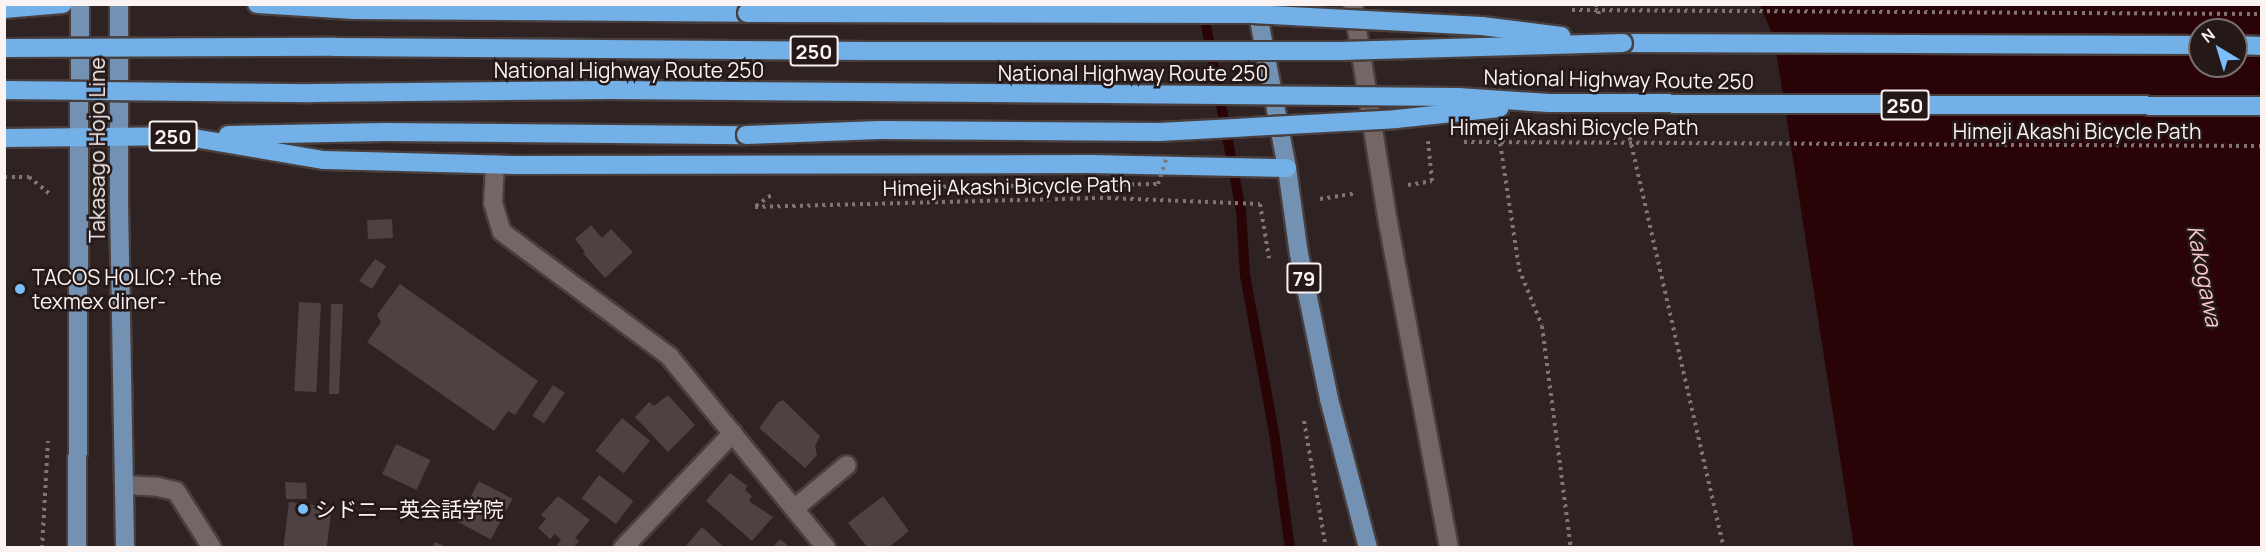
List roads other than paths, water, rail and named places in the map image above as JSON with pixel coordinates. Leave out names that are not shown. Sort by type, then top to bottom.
[{"type":"highway","points":[[4,9],[63,4]]},
{"type":"highway","name":"250","points":[[257,4],[354,10],[1252,14],[1482,26],[1623,43]]},
{"type":"highway","name":"National Highway Route 250","points":[[4,48],[1340,51],[1623,43],[2188,45]]},
{"type":"highway","name":"National Highway Route 250","points":[[4,90],[312,93],[610,90],[1458,97],[1549,103],[2262,106]]},
{"type":"highway","name":"250","points":[[4,138],[384,132],[746,135],[880,130],[1159,132],[1396,118],[1549,103]]},
{"type":"highway","points":[[182,136],[324,160],[495,164],[1090,164],[1287,168]]},
{"type":"main road","name":"Takasago Hojo Line","points":[[77,548],[80,4]]},
{"type":"main road","name":"Takasago Hojo Line","points":[[119,4],[124,548]]},
{"type":"main road","name":"79","points":[[1256,4],[1287,168],[1299,254],[1325,377],[1368,548]]},
{"type":"street","points":[[1353,4],[1388,222],[1449,548]]},
{"type":"street","points":[[495,164],[493,203],[502,232],[669,356],[826,548]]},
{"type":"street","points":[[623,548],[733,433]]},
{"type":"street","points":[[795,508],[847,465]]},
{"type":"street","points":[[124,485],[158,487],[176,492],[212,548]]},
{"type":"water","name":"Kakogawa","points":[[1760,5],[2261,5],[2261,547],[1854,547],[1774,38]]},
{"type":"waterway","points":[[1202,4],[1241,210],[1245,275],[1275,439],[1290,548]]},
{"type":"place","name":"TACOS HOLIC? -the texmex diner-","points":[[20,289]]},
{"type":"place","name":"シドニー英会話学院","points":[[303,509]]}]
